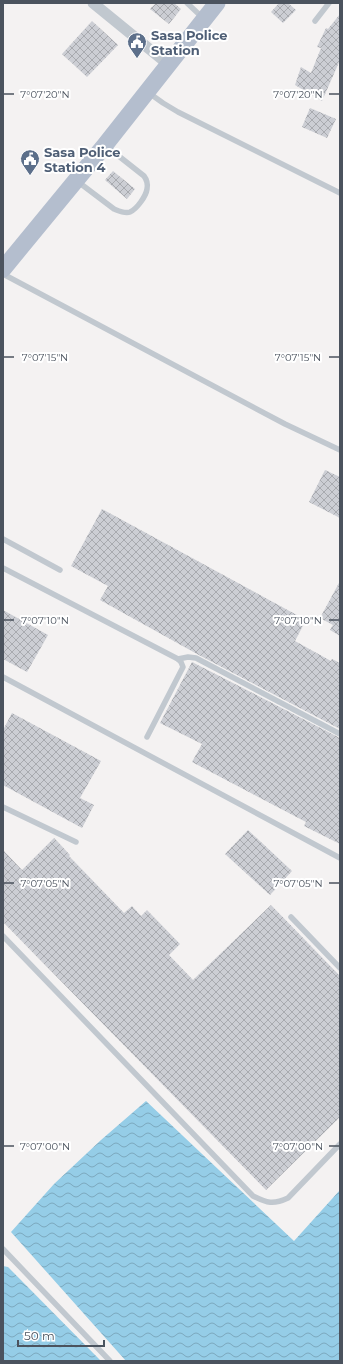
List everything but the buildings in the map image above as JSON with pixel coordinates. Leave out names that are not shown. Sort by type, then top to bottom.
[{"type":"main road","points":[[3,269],[148,92],[217,3]]},
{"type":"street","points":[[93,3],[169,65]]},
{"type":"lane","points":[[187,3],[204,19]]},
{"type":"lane","points":[[315,21],[329,3]]},
{"type":"lane","points":[[148,92],[178,112],[340,193]]},
{"type":"lane","points":[[76,180],[114,210],[130,212],[135,208],[144,196],[147,188],[147,182],[144,176],[105,145]]},
{"type":"lane","points":[[3,274],[285,424],[340,450]]},
{"type":"lane","points":[[3,539],[60,570]]},
{"type":"lane","points":[[3,568],[178,658],[183,667],[147,737]]},
{"type":"lane","points":[[178,658],[196,658],[340,734]]},
{"type":"lane","points":[[3,677],[340,858]]},
{"type":"lane","points":[[3,807],[76,842]]},
{"type":"lane","points":[[291,917],[340,968]]},
{"type":"lane","points":[[3,936],[253,1196],[264,1202],[273,1203],[279,1203],[288,1198],[340,1144]]},
{"type":"lane","points":[[3,1249],[110,1361]]},
{"type":"water","points":[[146,1101],[294,1241],[340,1190],[340,1361],[126,1361],[11,1232],[54,1184]]},
{"type":"water","points":[[3,1266],[8,1267],[101,1361],[3,1361]]},
{"type":"place","name":"Sasa Police Station","points":[[137,59]]},
{"type":"place","name":"Sasa Police Station 4","points":[[30,176]]}]
